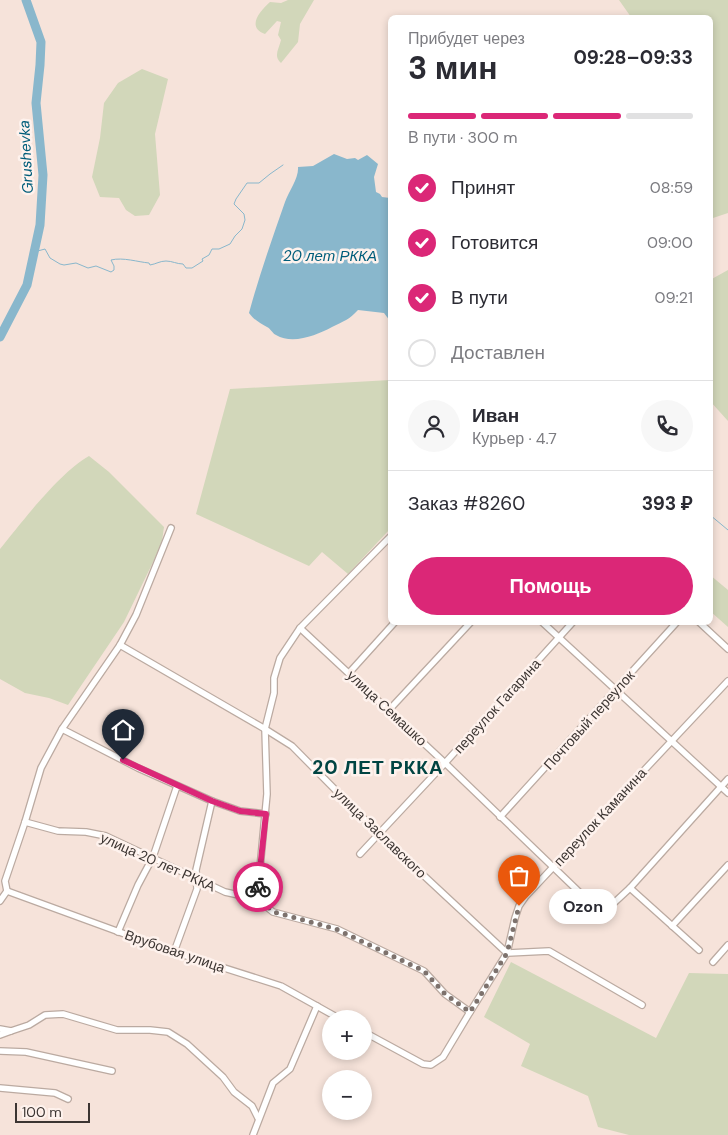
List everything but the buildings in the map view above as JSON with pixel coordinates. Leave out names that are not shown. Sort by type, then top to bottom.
[{"type":"street","points":[[0,901],[6,891],[5,881],[41,768],[62,729],[120,645],[136,615],[171,528]]},
{"type":"street","points":[[257,899],[267,794],[265,729],[274,694],[274,678],[280,658],[300,628],[388,539]]},
{"type":"street","points":[[349,673],[392,625]]},
{"type":"street","points":[[389,710],[468,625]]},
{"type":"street","points":[[545,625],[728,793]]},
{"type":"street","name":"переулок Гагарина","points":[[360,854],[446,763],[570,625]]},
{"type":"street","name":"Почтовый переулок","points":[[500,817],[674,625]]},
{"type":"street","points":[[702,625],[728,649]]},
{"type":"street","name":"улица Семашко","points":[[300,628],[446,763],[602,914],[630,888]]},
{"type":"street","name":"улица Заславского","points":[[120,645],[292,746],[378,833],[507,953]]},
{"type":"street","name":"переулок Каманина","points":[[372,1037],[423,1064],[432,1066],[443,1057],[507,953],[519,906],[526,896],[728,681]]},
{"type":"street","points":[[62,729],[138,768],[212,801],[240,811],[266,814]]},
{"type":"street","points":[[699,950],[630,888],[728,779]]},
{"type":"street","points":[[118,932],[138,885],[153,857],[177,786]]},
{"type":"street","points":[[174,952],[197,889],[196,870],[212,801]]},
{"type":"street","name":"улица 20 лет РККА","points":[[25,822],[58,831],[86,832],[106,836],[225,892],[257,899],[274,912],[336,929],[424,971],[445,994],[470,1012]]},
{"type":"street","points":[[672,926],[728,865]]},
{"type":"street","name":"Врубовая улица","points":[[6,891],[174,952],[280,986],[324,1010]]},
{"type":"street","points":[[713,962],[728,946]]},
{"type":"street","points":[[507,953],[549,951],[642,1005]]},
{"type":"street","points":[[252,1135],[273,1083],[290,1069],[317,1006]]},
{"type":"street","points":[[0,1035],[29,1025],[46,1015],[63,1014],[117,1030],[168,1032],[187,1044],[222,1077],[234,1092],[252,1106],[258,1118]]},
{"type":"street","points":[[0,1029],[11,1031]]},
{"type":"street","points":[[0,1051],[26,1052],[112,1071]]},
{"type":"street","points":[[0,1088],[55,1094],[68,1099]]},
{"type":"green space","points":[[288,0],[314,0],[300,24],[298,42],[281,63],[277,55],[281,40],[278,35],[281,22],[277,21],[265,34],[259,31],[256,23],[259,14],[270,2],[281,3]]},
{"type":"green space","points":[[619,0],[728,0],[728,213],[713,218],[713,15],[630,15]]},
{"type":"green space","points":[[142,69],[168,79],[155,134],[160,195],[149,215],[135,216],[126,210],[119,198],[100,197],[92,177],[100,138],[104,103],[118,83]]},
{"type":"green space","points":[[728,270],[728,421],[713,404],[713,278]]},
{"type":"green space","points":[[388,380],[388,531],[348,574],[322,552],[309,566],[196,514],[230,389]]},
{"type":"green space","points":[[89,456],[109,472],[164,527],[162,541],[154,560],[124,622],[68,705],[49,698],[25,693],[0,679],[0,549],[54,485],[78,463]]},
{"type":"green space","points":[[713,578],[728,590],[728,627],[713,614]]},
{"type":"green space","points":[[511,962],[656,1038],[689,973],[728,974],[728,1135],[629,1135],[598,1127],[588,1096],[521,1066],[530,1044],[484,1017]]},
{"type":"water","name":"20 лет РККА","points":[[334,154],[347,159],[355,158],[358,160],[367,155],[378,164],[374,177],[376,192],[382,197],[388,198],[388,318],[384,313],[358,310],[346,320],[312,336],[297,339],[283,338],[275,334],[249,313],[261,271],[280,216],[297,176],[298,167],[313,166]]},
{"type":"waterway","name":"Grushevka","points":[[0,337],[27,285],[40,225],[43,175],[36,103],[41,42],[26,0]]},
{"type":"waterway","points":[[34,252],[45,249],[50,258],[60,264],[76,263],[88,268],[96,266],[111,272],[114,270],[111,260],[116,259],[149,263],[150,265],[168,261],[183,264],[186,268],[192,268],[203,261],[202,259],[209,255],[212,249],[219,249],[230,244],[242,229],[245,220],[244,214],[234,204],[247,183],[259,183],[283,165]]},
{"type":"waterway","points":[[713,518],[728,530]]},
{"type":"way so far","points":[[258,887],[257,899],[274,912],[336,929],[424,971],[445,994],[470,1012],[507,953],[519,906]]},
{"type":"place","name":"Ozon","points":[[519,906]]},
{"type":"district","name":"20 ЛЕТ РККА","points":[[378,767]]},
{"type":"route","points":[[123,760],[212,801],[240,811],[266,814],[258,887]]}]
